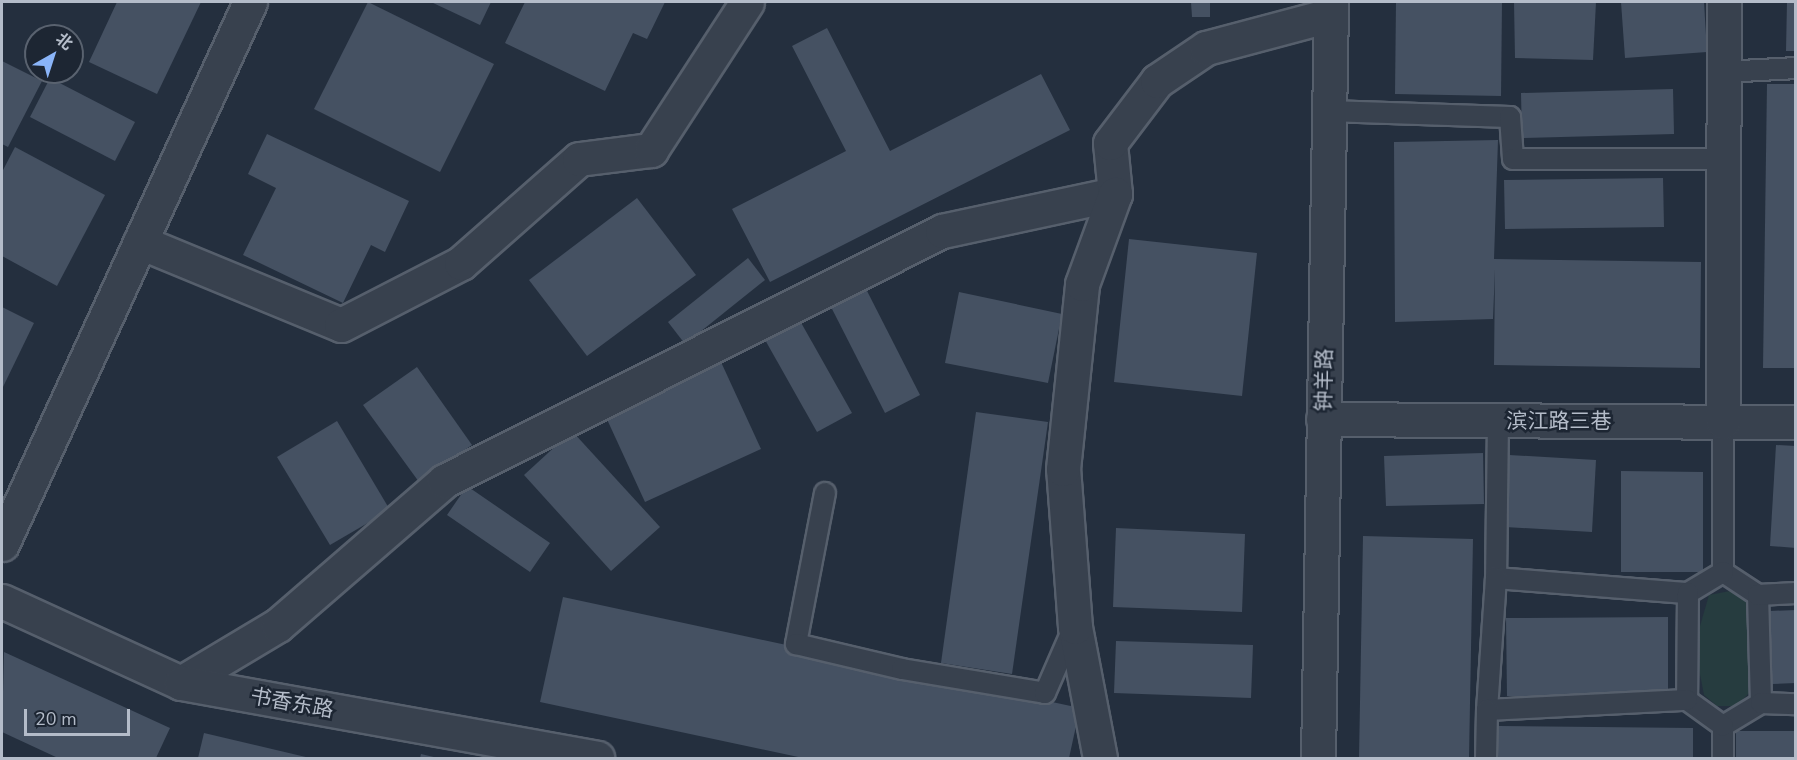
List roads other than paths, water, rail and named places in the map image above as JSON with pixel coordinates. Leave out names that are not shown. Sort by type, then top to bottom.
[{"type":"street","points":[[2,544],[250,2]]},
{"type":"street","points":[[140,242],[341,325],[461,264],[579,159],[651,150],[747,2]]},
{"type":"street","points":[[1723,422],[1724,2]]},
{"type":"street","points":[[1100,759],[1074,627],[1065,458],[1082,284],[1115,194],[1110,143],[1157,81],[1206,48],[1330,8]]},
{"type":"street","name":"钟羊路","points":[[1318,759],[1330,8]]},
{"type":"street","points":[[181,683],[278,625],[444,482],[942,231],[1115,194]]},
{"type":"street","name":"滨江路三巷","points":[[1323,419],[1796,422]]},
{"type":"street","name":"书香东路","points":[[2,601],[181,683],[597,759]]},
{"type":"lane","points":[[1723,72],[1796,68]]},
{"type":"lane","points":[[1328,111],[1510,117],[1513,159],[1723,159]]},
{"type":"lane","points":[[1486,759],[1496,578],[1498,420]]},
{"type":"lane","points":[[1723,422],[1723,572]]},
{"type":"lane","points":[[825,493],[795,644],[902,669],[1045,693],[1074,627]]},
{"type":"lane","points":[[1496,578],[1688,593],[1723,572]]},
{"type":"lane","points":[[1723,572],[1758,595],[1796,593]]},
{"type":"lane","points":[[1688,593],[1688,700]]},
{"type":"lane","points":[[1758,595],[1761,703]]},
{"type":"lane","points":[[1487,710],[1688,700],[1723,726]]},
{"type":"lane","points":[[1723,726],[1761,703],[1796,704]]},
{"type":"lane","points":[[1723,726],[1723,759]]}]
